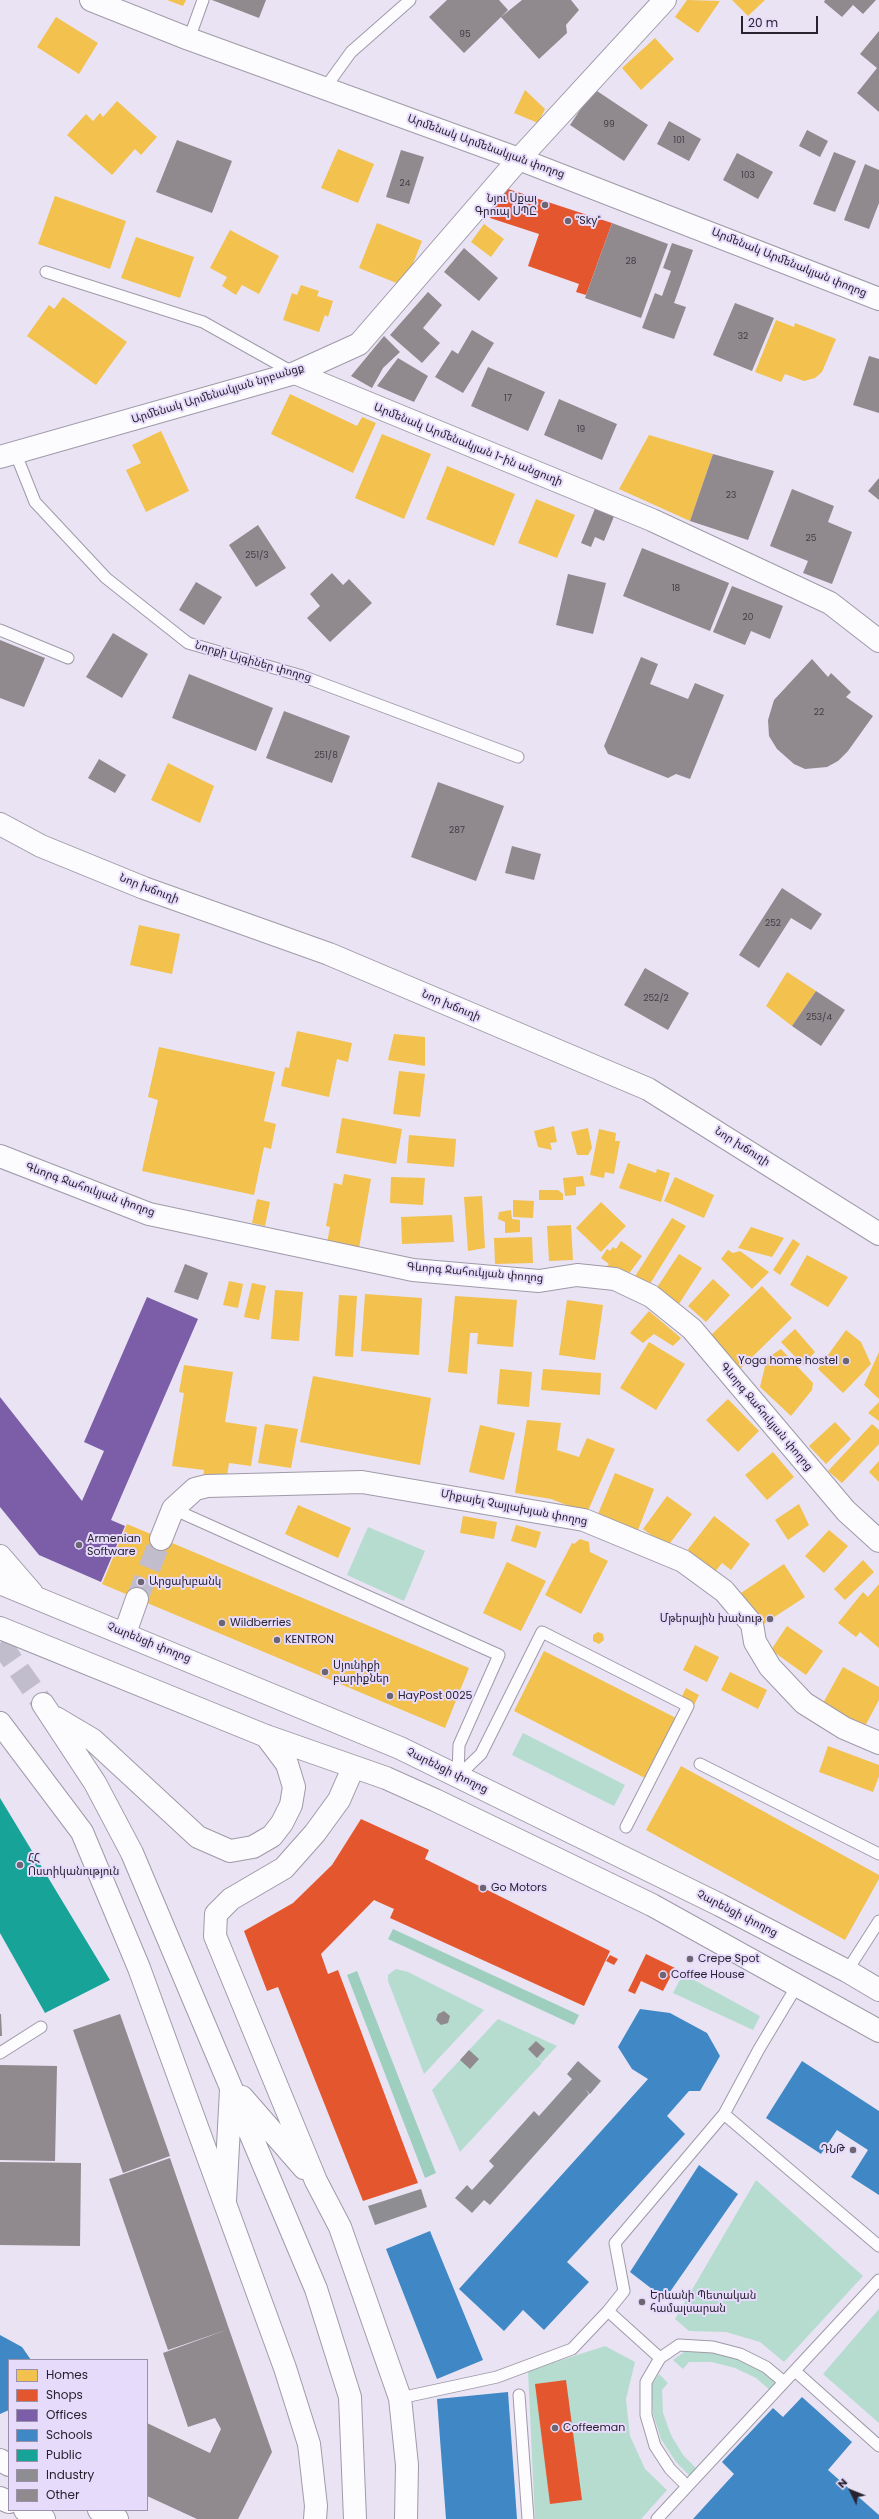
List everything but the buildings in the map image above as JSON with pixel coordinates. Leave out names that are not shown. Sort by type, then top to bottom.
[{"type":"main road","name":"Արմենակ Արմենակյան փողոց","points":[[91,0],[189,39],[519,159],[879,299]]},
{"type":"main road","name":"Արմենակ Արմենակյան նրբանցք","points":[[8,455],[295,373],[360,344],[519,159],[665,0]]},
{"type":"main road","name":"Արմենակ Արմենակյան 1-ին անցուղի","points":[[295,373],[652,520],[830,603],[879,641]]},
{"type":"main road","name":"Նոր խճուղի","points":[[0,824],[48,849],[144,888],[329,954],[648,1089],[879,1234]]},
{"type":"main road","name":"Գևորգ Ջահուկյան փողոց","points":[[0,1156],[149,1214],[413,1270],[539,1281],[577,1274],[615,1279],[651,1296],[692,1329],[846,1511],[879,1541]]},
{"type":"main road","name":"Միքայել Չայլախյան փողոց","points":[[161,1539],[173,1509],[195,1490],[207,1486],[362,1482],[584,1520],[683,1561],[724,1591],[752,1624],[755,1642],[770,1667],[804,1703],[844,1728],[879,1743]]},
{"type":"main road","points":[[0,1556],[36,1597]]},
{"type":"main road","name":"Չարենցի փողոց","points":[[0,1583],[360,1730],[458,1776],[720,1905],[847,1971],[879,1990]]},
{"type":"main road","points":[[125,1633],[137,1599]]},
{"type":"main road","points":[[0,1628],[266,1736],[353,1768],[386,1778],[435,1800],[652,1905],[798,1984],[879,2031]]},
{"type":"main road","points":[[266,1736],[287,1764],[294,1787],[291,1805],[282,1823],[272,1836],[253,1847],[230,1851],[198,1837],[93,1740],[48,1709],[95,1783],[132,1853],[231,2084],[316,2289],[350,2397],[355,2519]]},
{"type":"main road","points":[[0,1722],[82,1832],[139,1968],[285,2368],[309,2444],[316,2506],[315,2519]]},
{"type":"main road","points":[[353,1768],[339,1800],[315,1833],[284,1868],[254,1887],[231,1898],[216,1914],[215,1936],[316,2181],[340,2227],[400,2398],[407,2465],[406,2519]]},
{"type":"main road","points":[[231,2084],[316,2181]]},
{"type":"main road","points":[[225,2201],[231,2084]]},
{"type":"main road","points":[[27,2511],[44,2519]]},
{"type":"main road","points":[[102,2511],[117,2519]]},
{"type":"lane","points":[[189,39],[203,0]]},
{"type":"lane","points":[[325,88],[351,52],[410,0]]},
{"type":"lane","name":"Արմենակ Արմենակյան 1-ին անցուղի","points":[[46,272],[203,322],[295,373]]},
{"type":"lane","name":"Նորքի Այգիներ փողոց","points":[[8,455],[35,502],[106,578],[188,643],[302,676],[518,757]]},
{"type":"lane","points":[[0,630],[68,658]]},
{"type":"lane","points":[[173,1509],[499,1655],[459,1745],[458,1776]]},
{"type":"lane","points":[[458,1776],[481,1754],[542,1632],[688,1706],[626,1828]]},
{"type":"lane","points":[[700,1764],[879,1854]]},
{"type":"lane","points":[[847,1971],[879,1921]]},
{"type":"lane","points":[[400,2398],[497,2377],[572,2349],[608,2311],[624,2291],[615,2243],[724,2114],[758,2049],[798,1984]]},
{"type":"lane","points":[[0,2053],[41,2027]]},
{"type":"lane","points":[[724,2114],[879,2246]]},
{"type":"lane","points":[[657,2519],[879,2280]]},
{"type":"lane","points":[[608,2311],[660,2358]]},
{"type":"lane","points":[[687,2486],[670,2469],[655,2446],[646,2415],[646,2382],[660,2358],[680,2345],[713,2347],[740,2354],[766,2367],[784,2382]]},
{"type":"lane","points":[[795,2371],[879,2446]]},
{"type":"lane","points":[[520,2396],[528,2519]]},
{"type":"green space","points":[[368,1527],[425,1551],[404,1601],[347,1575]]},
{"type":"green space","points":[[523,1733],[625,1785],[614,1806],[512,1755]]},
{"type":"green space","points":[[393,1929],[579,2015],[574,2025],[388,1939]]},
{"type":"green space","points":[[396,1969],[408,1972],[484,2010],[424,2074],[388,1981],[388,1975]]},
{"type":"green space","points":[[357,1971],[436,2173],[425,2178],[347,1975]]},
{"type":"green space","points":[[683,1974],[760,2016],[753,2030],[673,1993]]},
{"type":"green space","points":[[498,2019],[557,2046],[542,2062],[535,2057],[542,2063],[460,2152],[432,2090]]},
{"type":"green space","points":[[756,2180],[863,2276],[784,2362],[760,2342],[726,2332],[689,2331],[675,2319]]},
{"type":"green space","points":[[879,2309],[879,2423],[823,2374]]},
{"type":"green space","points":[[605,2346],[635,2362],[626,2399],[630,2436],[645,2469],[667,2490],[641,2519],[535,2519],[528,2371]]},
{"type":"green space","points":[[684,2352],[713,2352],[738,2358],[763,2371],[778,2383],[771,2391],[756,2378],[735,2368],[712,2362],[689,2362],[683,2369],[673,2360]]},
{"type":"green space","points":[[659,2374],[668,2383],[662,2390],[663,2413],[671,2435],[683,2455],[697,2469],[690,2476],[676,2462],[661,2439],[653,2414],[651,2385]]},
{"type":"tunnel","points":[[137,1599],[161,1539]]},
{"type":"tunnel","points":[[0,1643],[43,1704]]},
{"type":"place","name":"Նյու Սքայ Գրուպ ՍՊԸ","points":[[545,205]]},
{"type":"place","name":"\"Sky\"","points":[[568,221]]},
{"type":"place","name":"Yoga home hostel","points":[[846,1361]]},
{"type":"place","name":"Armenian Software","points":[[79,1545]]},
{"type":"place","name":"Արցախբանկ","points":[[141,1582]]},
{"type":"place","name":"Մթերային խանութ","points":[[770,1619]]},
{"type":"place","name":"Wildberries","points":[[222,1623]]},
{"type":"place","name":"KENTRON","points":[[277,1640]]},
{"type":"place","name":"Սյունիքի բարիքներ","points":[[325,1672]]},
{"type":"place","name":"HayPost 0025","points":[[390,1696]]},
{"type":"place","name":"ՀՀ Ոստիկանություն","points":[[20,1865]]},
{"type":"place","name":"Go Motors","points":[[483,1888]]},
{"type":"place","name":"Crepe Spot","points":[[690,1959]]},
{"type":"place","name":"Coffee House","points":[[663,1975]]},
{"type":"place","name":"ԴՆԹ","points":[[853,2150]]},
{"type":"place","name":"Երևանի Պետական համալսարան","points":[[642,2302]]},
{"type":"place","name":"Coffeeman","points":[[555,2428]]}]
